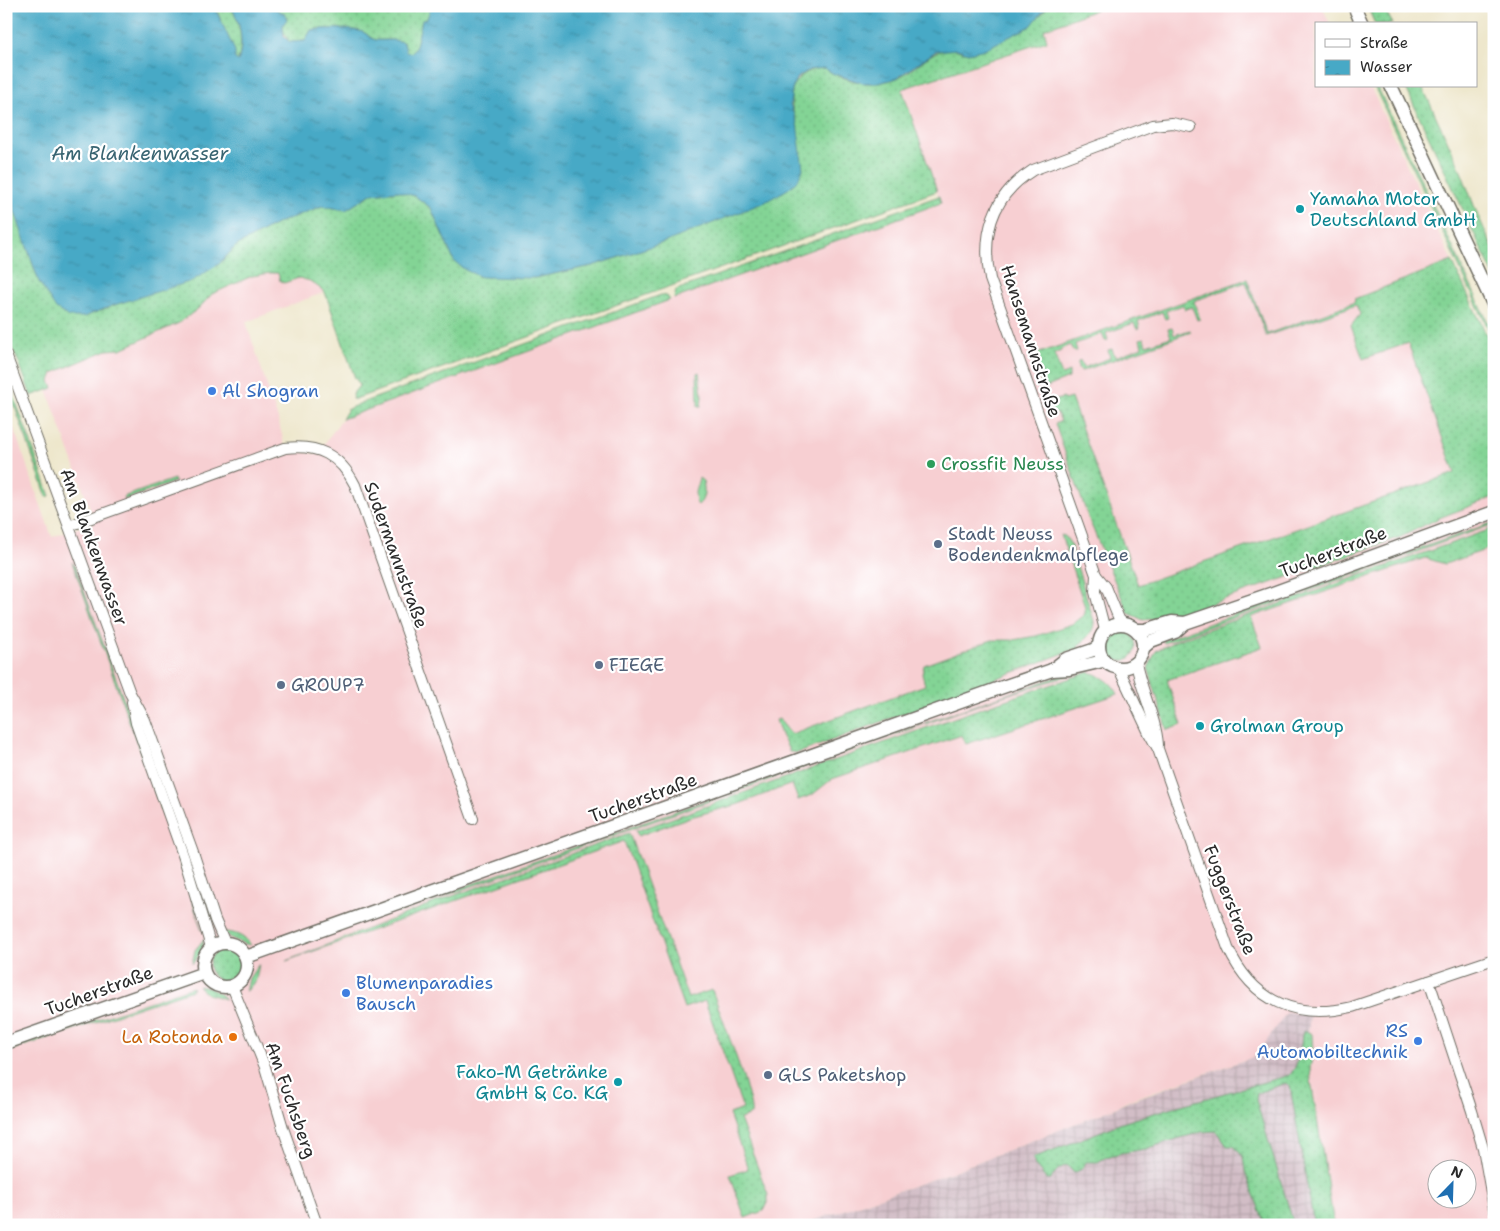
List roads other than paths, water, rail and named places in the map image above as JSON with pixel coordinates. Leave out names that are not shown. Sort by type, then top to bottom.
[{"type":"main road","points":[[1354,6],[1361,22]]},
{"type":"main road","points":[[1392,88],[1494,306]]},
{"type":"main road","name":"Tucherstraße","points":[[1144,647],[1151,641],[1175,632],[1185,623],[1273,593],[1494,512]]},
{"type":"main road","name":"Tucherstraße","points":[[1136,630],[1146,630],[1172,622],[1185,623]]},
{"type":"main road","points":[[1116,624],[1124,624],[1136,630],[1141,636],[1144,647],[1136,663],[1128,668],[1119,669],[1103,661],[1099,646],[1105,630],[1116,624]]},
{"type":"main road","name":"Tucherstraße","points":[[246,957],[1052,670],[1066,659],[1093,650],[1099,646]]},
{"type":"main road","name":"Tucherstraße","points":[[1052,670],[1069,670],[1103,661]]},
{"type":"main road","points":[[224,943],[238,946],[246,957],[247,964],[244,977],[232,986],[216,985],[209,980],[204,972],[204,958],[211,948],[224,943]]},
{"type":"main road","name":"Tucherstraße","points":[[6,1043],[204,972]]},
{"type":"street","name":"Hansemannstraße","points":[[1105,630],[1096,592],[1096,576],[993,289],[988,264],[988,233],[993,217],[1004,196],[1033,170],[1153,125],[1172,124],[1191,127]]},
{"type":"street","name":"Am Blankenwasser","points":[[6,355],[130,693],[136,723],[184,858],[211,948]]},
{"type":"street","name":"Sudermannstraße","points":[[69,526],[285,448],[307,447],[332,456],[349,473],[355,485],[473,819]]},
{"type":"street","name":"Hansemannstraße","points":[[1096,576],[1106,587],[1119,619],[1124,624]]},
{"type":"street","name":"Fuggerstraße","points":[[1136,663],[1157,733],[1158,749]]},
{"type":"street","name":"Fuggerstraße","points":[[1119,669],[1158,749],[1228,948],[1243,974],[1261,993],[1279,1004],[1292,1008],[1311,1012],[1332,1011],[1352,1007],[1494,959]]},
{"type":"street","name":"Am Blankenwasser","points":[[130,693],[145,720],[193,852],[214,920],[224,943]]},
{"type":"street","points":[[1429,981],[1483,1148],[1494,1209]]},
{"type":"street","name":"Am Fuchsberg","points":[[232,986],[265,1066],[283,1128],[317,1225]]},
{"type":"water","name":"Am Blankenwasser","points":[[10,6],[214,6],[235,51],[235,59],[238,61],[241,48],[239,25],[230,6],[263,6],[264,8],[276,9],[284,13],[287,19],[283,25],[284,37],[290,42],[305,41],[311,30],[352,30],[363,32],[376,40],[401,41],[404,43],[406,51],[412,53],[416,46],[422,20],[427,19],[431,6],[1047,6],[1031,26],[985,49],[968,53],[957,49],[936,51],[897,78],[879,83],[863,83],[834,74],[824,68],[809,70],[796,79],[790,104],[797,123],[803,169],[798,180],[788,189],[765,202],[668,241],[592,266],[534,278],[481,277],[465,270],[454,261],[431,208],[415,196],[397,191],[371,194],[346,210],[322,206],[278,223],[236,246],[219,264],[192,281],[114,305],[84,317],[69,317],[56,309],[39,282],[13,206],[6,174],[6,8]]},
{"type":"place","name":"Yamaha Motor Deutschland GmbH","points":[[1300,209]]},
{"type":"place","name":"Al Shogran","points":[[212,391]]},
{"type":"place","name":"Crossfit Neuss","points":[[931,464]]},
{"type":"place","name":"Stadt Neuss Bodendenkmalpflege","points":[[938,544]]},
{"type":"place","name":"FIEGE","points":[[599,665]]},
{"type":"place","name":"GROUP7","points":[[281,685]]},
{"type":"place","name":"Grolman Group","points":[[1200,726]]},
{"type":"place","name":"Blumenparadies Bausch","points":[[346,993]]},
{"type":"place","name":"La Rotonda","points":[[233,1037]]},
{"type":"place","name":"RS Automobiltechnik","points":[[1418,1041]]},
{"type":"place","name":"GLS Paketshop","points":[[768,1075]]},
{"type":"place","name":"Fako-M Getränke GmbH & Co. KG","points":[[618,1082]]}]
